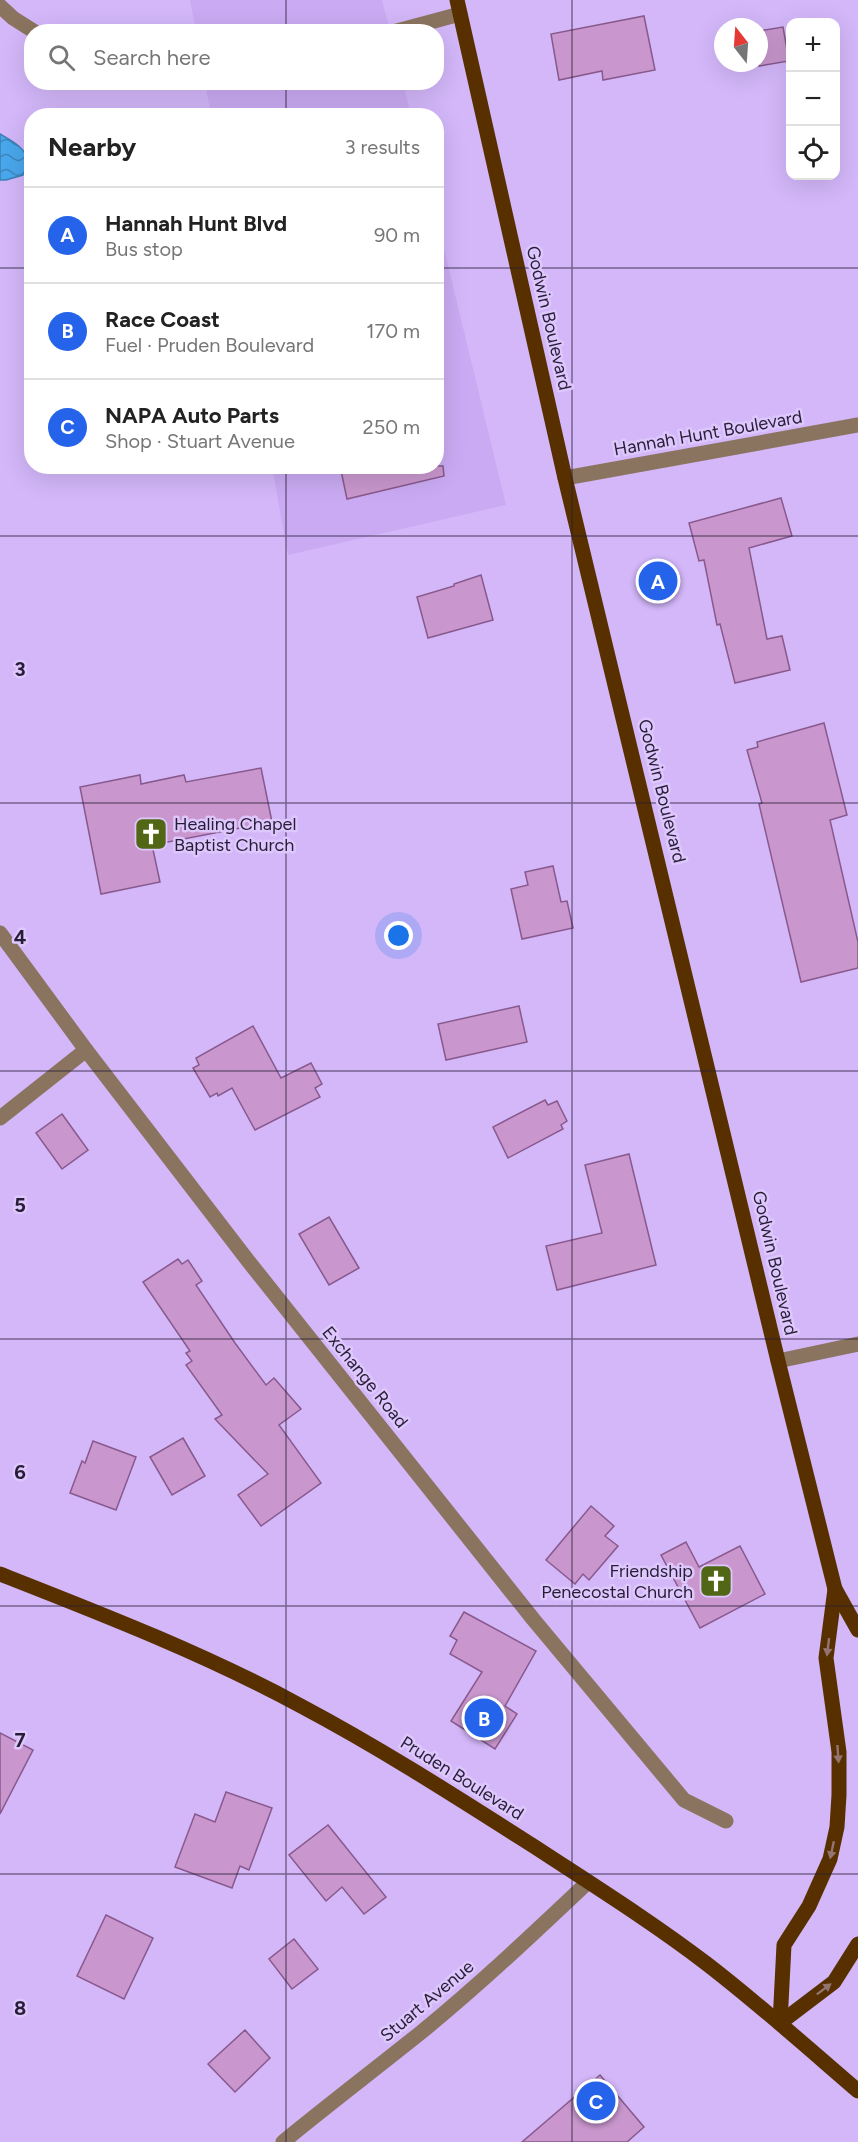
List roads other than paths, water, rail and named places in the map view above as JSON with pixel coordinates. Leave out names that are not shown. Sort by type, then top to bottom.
[{"type":"main road","name":"Godwin Boulevard","points":[[458,7],[566,478],[778,1360],[835,1589],[858,1630]]},
{"type":"main road","name":"Pruden Boulevard","points":[[0,1574],[131,1626],[300,1705],[414,1770],[588,1882],[706,1963],[858,2091]]},
{"type":"main road","name":"Godwin Boulevard","points":[[780,2023],[784,1945],[809,1906],[830,1859],[837,1827],[839,1752],[826,1658],[835,1589]]},
{"type":"main road","points":[[780,2023],[834,1982],[858,1944]]},
{"type":"street","points":[[0,6],[24,25]]},
{"type":"street","points":[[414,24],[458,7]]},
{"type":"street","name":"Hannah Hunt Boulevard","points":[[566,478],[858,425]]},
{"type":"street","name":"Exchange Road","points":[[0,933],[86,1050],[249,1262],[578,1673],[684,1800],[726,1821]]},
{"type":"street","points":[[0,1118],[86,1050]]},
{"type":"street","points":[[778,1360],[858,1344]]},
{"type":"street","name":"Stuart Avenue","points":[[283,2142],[463,1997],[515,1952],[588,1882]]},
{"type":"water","points":[[0,134],[13,141],[22,150],[24,172],[23,175],[0,180]]},
{"type":"place","name":"Hannah Hunt Blvd","points":[[658,581]]},
{"type":"place","name":"Healing Chapel Baptist Church","points":[[151,834]]},
{"type":"place","name":"Friendship Penecostal Church","points":[[716,1581]]},
{"type":"place","name":"Race Coast","points":[[484,1718]]},
{"type":"place","name":"NAPA Auto Parts","points":[[596,2101]]}]
